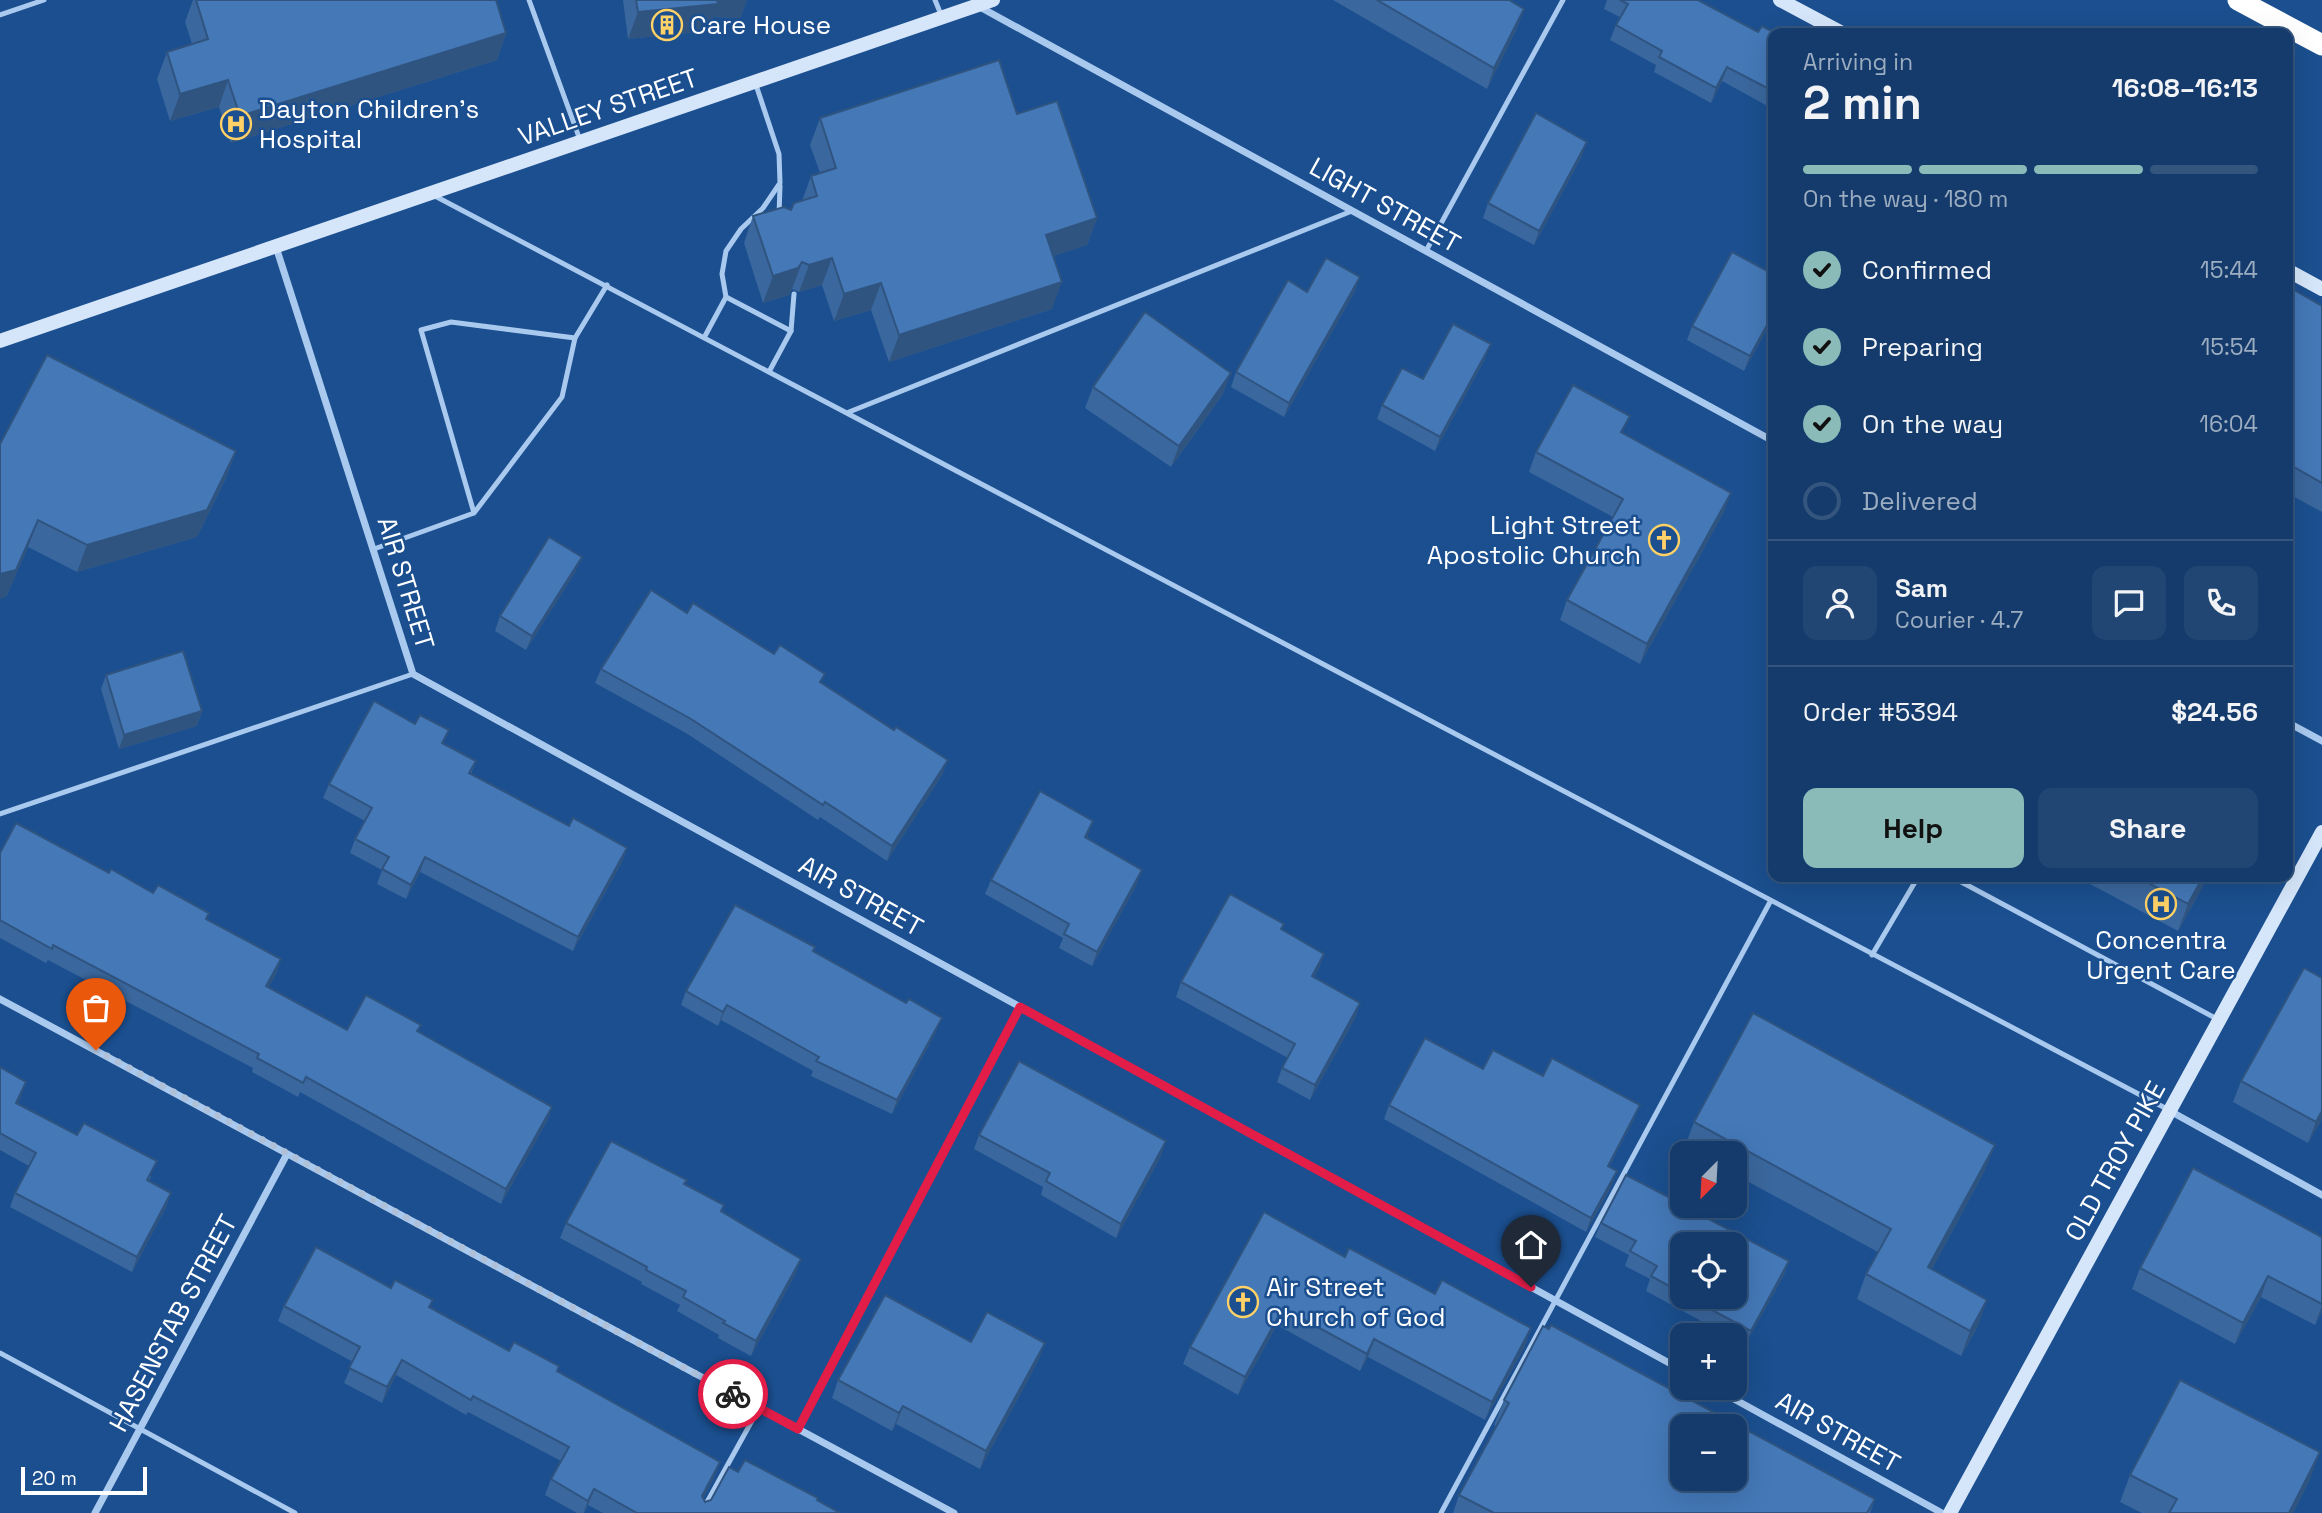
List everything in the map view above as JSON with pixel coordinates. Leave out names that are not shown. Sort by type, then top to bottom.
[{"type":"highway","points":[[2238,0],[2290,28]]},
{"type":"highway","points":[[2293,29],[2322,45]]},
{"type":"main road","name":"VALLEY STREET","points":[[0,341],[993,0]]},
{"type":"main road","points":[[1780,0],[1833,28]]},
{"type":"main road","points":[[2293,273],[2322,289]]},
{"type":"main road","name":"OLD TROY PIKE","points":[[1950,1513],[2322,832]]},
{"type":"street","name":"LIGHT STREET","points":[[977,5],[1768,437]]},
{"type":"street","name":"AIR STREET","points":[[276,247],[413,674],[1670,1363]]},
{"type":"street","points":[[2293,725],[2322,741]]},
{"type":"street","points":[[0,999],[954,1513]]},
{"type":"street","points":[[2170,1111],[2322,1195]]},
{"type":"street","name":"HASENSTAB STREET","points":[[95,1513],[287,1154]]},
{"type":"street","name":"AIR STREET","points":[[1736,1400],[1942,1513]]},
{"type":"lane","points":[[0,15],[44,0]]},
{"type":"lane","points":[[529,0],[581,143]]},
{"type":"lane","points":[[935,0],[942,18]]},
{"type":"lane","points":[[1426,251],[1563,0]]},
{"type":"lane","points":[[755,82],[779,154],[779,220]]},
{"type":"lane","points":[[705,336],[726,297],[722,274],[726,251],[741,229],[764,208],[780,183]]},
{"type":"lane","points":[[431,194],[770,370],[1770,902],[2170,1111]]},
{"type":"lane","points":[[849,412],[1352,211]]},
{"type":"lane","points":[[374,549],[474,513],[562,397],[575,338],[607,285]]},
{"type":"lane","points":[[770,370],[791,331],[794,293]]},
{"type":"lane","points":[[726,297],[791,331]]},
{"type":"lane","points":[[474,513],[421,330],[451,321],[575,338]]},
{"type":"lane","points":[[0,814],[413,674]]},
{"type":"lane","points":[[1872,955],[1914,882]]},
{"type":"lane","points":[[1961,882],[2220,1020]]},
{"type":"lane","points":[[1441,1513],[1770,902]]},
{"type":"lane","points":[[798,1429],[1020,1007]]},
{"type":"lane","points":[[0,1353],[141,1427],[295,1513]]},
{"type":"lane","points":[[701,1513],[759,1408]]},
{"type":"building","points":[[196,0],[496,0],[506,33],[240,116],[228,80],[180,94],[167,52],[208,39]]},
{"type":"building","points":[[636,0],[717,0],[718,4],[638,12]]},
{"type":"building","points":[[1377,0],[1509,0],[1524,9],[1494,68]]},
{"type":"building","points":[[1620,0],[1698,0],[1758,32],[1762,26],[1768,29],[1768,88],[1727,67],[1716,88],[1659,57],[1662,51],[1616,25],[1628,4]]},
{"type":"building","points":[[999,60],[1017,114],[1057,101],[1097,218],[1046,235],[1062,282],[899,335],[881,283],[844,294],[832,258],[809,265],[802,262],[798,268],[773,276],[753,216],[784,207],[791,210],[794,203],[817,196],[811,176],[836,168],[820,118]]},
{"type":"building","points":[[1536,113],[1587,142],[1539,231],[1488,203]]},
{"type":"building","points":[[1732,252],[1768,271],[1768,323],[1750,356],[1692,326]]},
{"type":"building","points":[[1326,258],[1360,277],[1289,403],[1236,372],[1288,280],[1307,292]]},
{"type":"building","points":[[2293,289],[2322,306],[2322,483],[2293,466]]},
{"type":"building","points":[[1145,312],[1231,373],[1179,446],[1093,387]]},
{"type":"building","points":[[1453,324],[1491,344],[1440,437],[1382,405],[1402,368],[1423,379]]},
{"type":"building","points":[[47,355],[236,451],[207,510],[87,545],[38,520],[16,570],[0,574],[0,444]]},
{"type":"building","points":[[1573,385],[1630,416],[1621,432],[1731,493],[1647,644],[1567,600],[1623,499],[1536,452]]},
{"type":"building","points":[[549,537],[582,557],[532,636],[500,616]]},
{"type":"building","points":[[651,590],[687,613],[693,603],[774,654],[780,645],[825,674],[820,682],[894,730],[896,727],[948,760],[892,846],[825,802],[823,805],[691,719],[601,669]]},
{"type":"building","points":[[183,651],[202,711],[124,735],[106,675]]},
{"type":"building","points":[[374,701],[415,724],[420,715],[449,730],[442,743],[476,761],[469,773],[569,826],[573,818],[627,848],[578,937],[425,857],[411,885],[382,869],[389,857],[355,839],[372,808],[329,784]]},
{"type":"building","points":[[1040,791],[1093,821],[1085,837],[1142,870],[1097,952],[1064,934],[1069,924],[991,880]]},
{"type":"building","points":[[16,823],[109,873],[111,869],[153,893],[158,885],[209,913],[206,919],[281,959],[266,986],[347,1030],[366,995],[421,1025],[417,1031],[552,1107],[506,1189],[306,1077],[303,1083],[257,1058],[259,1054],[53,945],[52,949],[0,920],[0,853]]},
{"type":"building","points":[[2146,882],[2200,882],[2188,904]]},
{"type":"building","points":[[1230,894],[1284,924],[1281,929],[1324,954],[1312,976],[1360,1003],[1315,1085],[1282,1068],[1295,1044],[1181,982]]},
{"type":"building","points":[[735,905],[815,947],[813,951],[906,1003],[909,999],[942,1018],[897,1100],[816,1061],[819,1057],[727,1005],[723,1012],[686,991]]},
{"type":"building","points":[[2304,968],[2322,978],[2322,1111],[2316,1122],[2241,1081]]},
{"type":"building","points":[[1753,1013],[1995,1145],[1928,1267],[1987,1300],[1970,1331],[1866,1274],[1891,1229],[1747,1151],[1747,1141],[1729,1141],[1694,1122]]},
{"type":"building","points":[[1425,1038],[1483,1069],[1493,1050],[1543,1076],[1552,1058],[1640,1105],[1608,1166],[1617,1171],[1591,1218],[1389,1105]]},
{"type":"building","points":[[1019,1061],[1166,1141],[1121,1224],[1046,1181],[1050,1173],[979,1135]]},
{"type":"building","points":[[0,1067],[26,1082],[16,1103],[77,1135],[84,1123],[157,1161],[147,1180],[171,1193],[137,1257],[15,1193],[36,1153],[0,1133]]},
{"type":"building","points":[[611,1141],[687,1180],[684,1184],[724,1205],[721,1211],[801,1259],[756,1341],[683,1297],[686,1291],[566,1223]]},
{"type":"building","points":[[2193,1168],[2322,1237],[2322,1304],[2268,1276],[2243,1323],[2140,1268]]},
{"type":"building","points":[[1626,1175],[1670,1198],[1670,1218],[1707,1218],[1734,1232],[1670,1232],[1670,1286],[1651,1276],[1657,1266],[1630,1251],[1636,1241],[1601,1223]]},
{"type":"building","points":[[1264,1212],[1345,1257],[1349,1248],[1435,1294],[1442,1280],[1531,1328],[1492,1402],[1374,1339],[1367,1354],[1283,1308],[1245,1377],[1190,1347]]},
{"type":"building","points":[[1747,1239],[1789,1261],[1751,1331],[1747,1329],[1747,1323],[1736,1323],[1710,1309],[1747,1309]]},
{"type":"building","points":[[316,1247],[391,1288],[395,1280],[433,1300],[429,1307],[509,1351],[514,1342],[559,1366],[557,1371],[720,1462],[702,1496],[705,1502],[711,1500],[729,1467],[738,1472],[745,1460],[818,1498],[817,1500],[840,1513],[637,1513],[594,1489],[588,1501],[551,1479],[569,1447],[473,1396],[471,1400],[402,1360],[387,1387],[349,1368],[360,1347],[284,1306]]},
{"type":"building","points":[[885,1295],[971,1342],[987,1312],[1045,1343],[986,1451],[903,1406],[899,1413],[838,1380]]},
{"type":"building","points":[[1551,1325],[1670,1389],[1670,1400],[1691,1400],[1717,1414],[1670,1414],[1670,1491],[1747,1491],[1747,1430],[1875,1499],[1867,1513],[1494,1513],[1459,1495],[1509,1403],[1504,1400],[1543,1326],[1549,1329]]},
{"type":"building","points":[[2180,1380],[2320,1452],[2289,1513],[2169,1513],[2177,1499],[2130,1475]]},
{"type":"way so far","points":[[96,1050],[733,1394]]},
{"type":"place","name":"Care House","points":[[667,25]]},
{"type":"place","name":"Dayton Children’s Hospital","points":[[236,124]]},
{"type":"place","name":"Light Street Apostolic Church","points":[[1664,540]]},
{"type":"place","name":"Concentra Urgent Care","points":[[2161,904]]},
{"type":"place","name":"Air Street Church of God","points":[[1243,1302]]},
{"type":"route","points":[[733,1394],[798,1429],[1020,1007],[1531,1287]]}]
